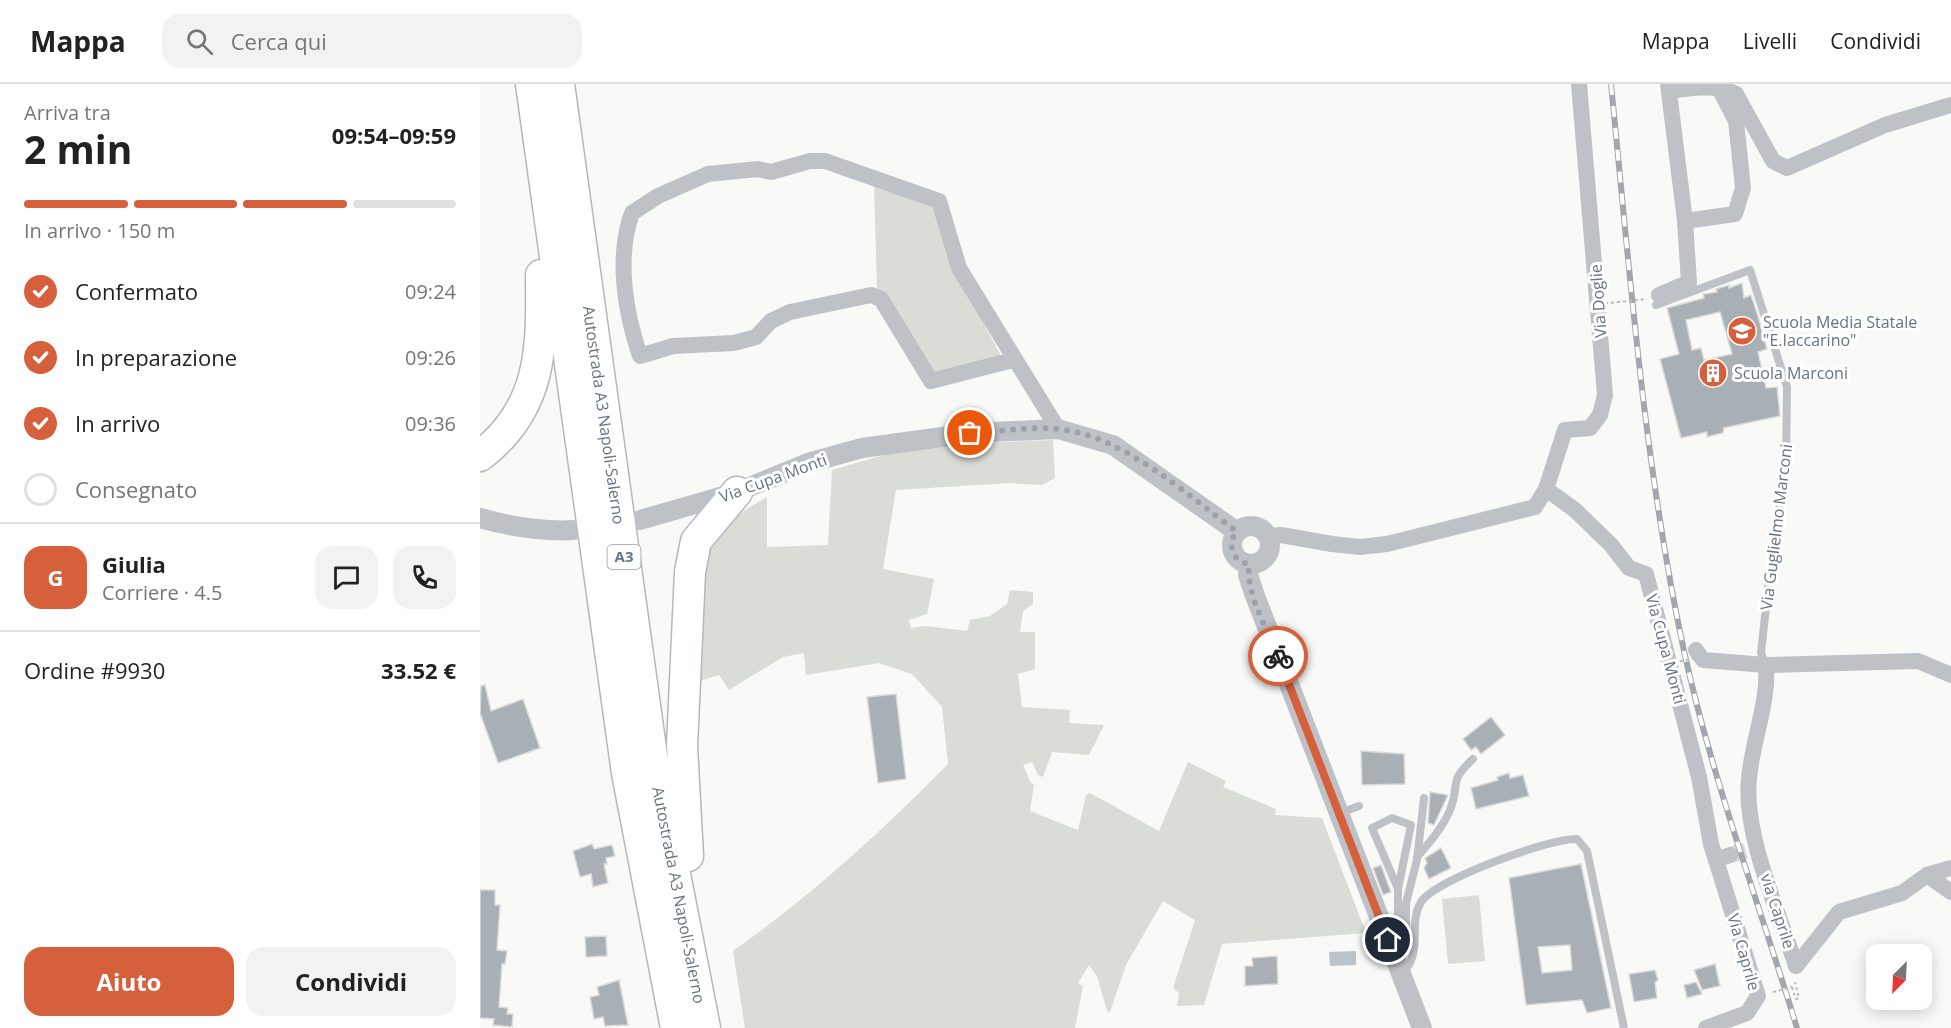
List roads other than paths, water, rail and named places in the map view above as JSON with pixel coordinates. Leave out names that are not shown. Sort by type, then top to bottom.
[{"type":"highway","points":[[480,456],[498,442],[520,414],[536,379],[542,334],[541,260],[527,136],[530,84]]},
{"type":"highway","name":"Autostrada A3 Napoli-Salerno","points":[[530,84],[627,773],[676,1028]]},
{"type":"highway","name":"Autostrada A3 Napoli-Salerno","points":[[559,84],[652,756],[705,1028]]},
{"type":"highway","points":[[716,1028],[684,828],[682,746],[690,572],[696,541],[737,492]]},
{"type":"street","name":"Via Doglie","points":[[1546,489],[1565,430],[1590,428],[1600,415],[1605,395],[1579,84]]},
{"type":"street","points":[[1684,221],[1735,214],[1738,197],[1743,188],[1736,121],[1717,85]]},
{"type":"street","points":[[1654,300],[1689,282],[1668,88],[1717,85],[1729,88],[1736,94],[1773,161],[1787,168],[1885,125],[1951,105]]},
{"type":"street","points":[[1013,360],[931,381],[881,299],[871,294],[790,312],[771,321],[756,337],[734,343],[674,346],[640,356],[631,323],[624,274],[624,251],[632,213],[658,196],[708,174],[759,169],[771,172],[810,161],[825,161],[939,201],[959,268],[1013,360],[1058,429]]},
{"type":"street","name":"Via Cupa Monti","points":[[640,520],[737,492],[808,463],[862,448],[970,433],[1058,429],[1113,446],[1236,531]]},
{"type":"street","points":[[1268,536],[1281,535],[1360,547],[1387,544],[1535,507],[1546,489]]},
{"type":"street","name":"Via Cupa Monti","points":[[1546,489],[1575,510],[1611,545],[1629,568],[1646,574],[1700,777],[1711,844],[1723,857]]},
{"type":"street","points":[[480,518],[514,528],[551,532],[574,530]]},
{"type":"street","points":[[1249,525],[1257,526],[1268,536],[1269,552],[1265,558],[1249,564],[1237,560],[1233,554],[1232,539],[1236,531],[1249,525]]},
{"type":"street","points":[[1249,564],[1248,575],[1255,596],[1422,1028]]},
{"type":"street","points":[[1695,654],[1703,660],[1766,665],[1918,661],[1951,675]]},
{"type":"street","name":"via Caprile","points":[[1766,665],[1767,685],[1748,781],[1752,848],[1796,966],[1839,912],[1902,893],[1927,874],[1951,868]]},
{"type":"street","name":"Via Caprile","points":[[1706,1028],[1747,1013],[1758,996],[1723,857]]},
{"type":"street","points":[[1927,874],[1951,892]]},
{"type":"lane","name":"Via Guglielmo Marconi","points":[[1654,300],[1750,270],[1787,387],[1786,466],[1770,571],[1761,653],[1766,665]]},
{"type":"lane","points":[[1416,857],[1434,836],[1450,809],[1454,784],[1459,772],[1473,759]]},
{"type":"lane","points":[[1399,970],[1403,957],[1406,903],[1416,857],[1424,798]]},
{"type":"lane","points":[[1340,814],[1359,806]]},
{"type":"lane","points":[[1388,940],[1395,934],[1398,926],[1398,889],[1411,825],[1392,818],[1372,828],[1398,889]]},
{"type":"lane","points":[[1399,970],[1413,960],[1419,907],[1428,894],[1468,870],[1577,839],[1587,851],[1624,1028]]},
{"type":"tunnel","points":[[1730,855],[1747,850]]},
{"type":"railway","points":[[1611,84],[1648,440],[1670,581],[1695,699],[1708,746],[1797,1028]]},
{"type":"place","name":"Scuola Media Statale \"E.Iaccarino\"","points":[[1742,331]]},
{"type":"place","name":"Scuola Marconi","points":[[1713,373]]}]
